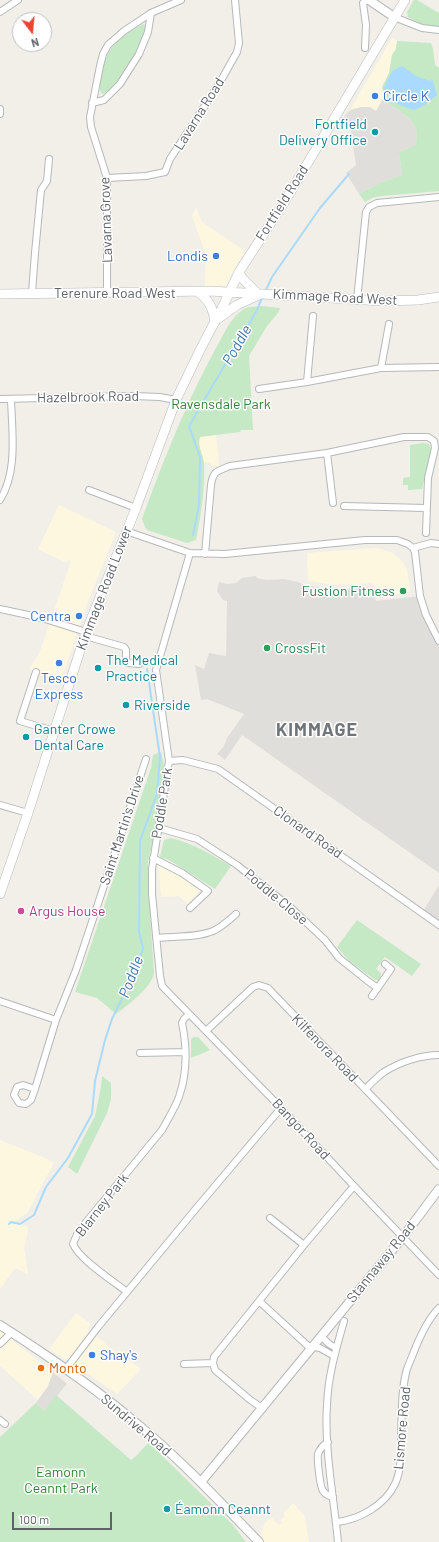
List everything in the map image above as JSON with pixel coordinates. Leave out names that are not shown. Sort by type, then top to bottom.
[{"type":"main road","name":"Fortfield Road","points":[[230,292],[239,272],[285,201],[405,0]]},
{"type":"main road","points":[[198,292],[211,306],[215,322],[237,305],[259,294],[242,278],[239,272]]},
{"type":"main road","name":"Terenure Road West","points":[[0,294],[230,292]]},
{"type":"main road","name":"Kimmage Road West","points":[[230,292],[357,300],[402,301],[439,297]]},
{"type":"main road","name":"Kimmage Road Lower","points":[[0,894],[86,634],[136,508],[176,400],[230,292]]},
{"type":"street","points":[[0,12],[18,0]]},
{"type":"street","name":"Lavarna Grove","points":[[107,292],[107,178],[91,127],[90,117],[101,60],[108,45],[124,31],[151,13],[181,0]]},
{"type":"street","name":"Lavarna Road","points":[[107,178],[134,177],[165,172],[170,159],[219,84],[237,52],[239,43],[235,0]]},
{"type":"street","points":[[365,48],[366,25],[363,3],[368,0],[394,17],[422,28],[439,30]]},
{"type":"street","points":[[92,103],[104,100],[120,84],[139,54],[148,32],[151,13]]},
{"type":"street","points":[[32,293],[41,190],[46,184],[49,159]]},
{"type":"street","points":[[357,300],[366,212],[369,207],[377,203],[439,197]]},
{"type":"street","points":[[307,382],[313,316]]},
{"type":"street","points":[[381,368],[389,324]]},
{"type":"street","points":[[259,389],[307,382],[381,368],[439,367]]},
{"type":"street","name":"Hazelbrook Road","points":[[0,399],[134,396],[160,397],[176,400]]},
{"type":"street","points":[[0,500],[4,494],[9,479],[12,458],[11,399]]},
{"type":"street","points":[[205,554],[212,477],[217,471],[230,466],[327,453],[404,437],[428,437],[437,439],[428,478],[426,533]]},
{"type":"street","points":[[327,453],[333,503]]},
{"type":"street","points":[[89,490],[136,508]]},
{"type":"street","points":[[344,506],[426,508]]},
{"type":"street","points":[[126,531],[190,553],[205,554],[225,554],[364,540],[398,540],[413,548],[416,559],[420,596],[426,615],[439,641]]},
{"type":"street","points":[[413,548],[431,543],[439,544]]},
{"type":"street","name":"Poddle Park","points":[[162,986],[152,894],[152,869],[169,762],[156,670],[190,553]]},
{"type":"street","points":[[0,609],[42,618],[124,647],[127,652],[126,660],[128,663],[140,664]]},
{"type":"street","points":[[36,672],[20,721],[54,731]]},
{"type":"street","name":"Saint Martin's Drive","points":[[35,1089],[56,1020],[76,970],[146,759]]},
{"type":"street","name":"Clonard Road","points":[[169,762],[184,760],[218,769],[439,925]]},
{"type":"street","points":[[0,804],[28,813]]},
{"type":"street","name":"Poddle Close","points":[[159,828],[197,839],[237,864],[290,907],[325,940],[339,958],[378,988]]},
{"type":"street","points":[[153,858],[182,873],[208,891],[190,908]]},
{"type":"street","points":[[156,938],[201,934],[213,931],[236,914]]},
{"type":"street","points":[[224,915],[229,920]]},
{"type":"street","points":[[372,996],[390,969],[385,964]]},
{"type":"street","name":"Kilfenora Road","points":[[206,1031],[253,987],[259,985],[268,988],[439,1166]]},
{"type":"street","name":"Bangor Road","points":[[162,986],[439,1274]]},
{"type":"street","points":[[0,1001],[56,1020]]},
{"type":"street","points":[[140,1053],[186,1052],[182,1023],[184,1018],[189,1014]]},
{"type":"street","name":"Blarney Park","points":[[126,1292],[90,1263],[75,1249],[73,1244],[78,1232],[162,1130],[179,1097],[185,1071],[186,1052]]},
{"type":"street","points":[[365,1089],[384,1072],[394,1067],[421,1057],[439,1055]]},
{"type":"street","points":[[66,1369],[126,1292],[281,1108]]},
{"type":"street","points":[[262,1408],[215,1370],[213,1363],[214,1357],[304,1245],[354,1186]]},
{"type":"street","name":"Stannaway Road","points":[[201,1482],[403,1237],[439,1189]]},
{"type":"street","points":[[270,1218],[304,1245]]},
{"type":"street","points":[[259,1301],[308,1346],[320,1348],[334,1356]]},
{"type":"street","name":"Lismore Road","points":[[336,1522],[361,1515],[375,1507],[395,1484],[401,1460],[402,1405],[407,1370],[421,1334],[432,1314],[439,1308]]},
{"type":"street","name":"Stannaway Road","points":[[338,1542],[328,1442],[327,1406],[334,1356],[344,1321]]},
{"type":"street","name":"Sundrive Road","points":[[0,1325],[66,1369],[135,1422],[201,1482],[259,1542]]},
{"type":"street","points":[[0,1344],[12,1332]]},
{"type":"street","points":[[321,1336],[329,1344],[336,1348]]},
{"type":"street","points":[[184,1364],[213,1363]]},
{"type":"street","points":[[328,1442],[322,1446],[318,1455],[319,1471],[322,1490],[333,1497]]},
{"type":"shaded area","points":[[392,38],[397,41],[396,49],[392,55],[389,73],[382,87],[384,97],[376,111],[361,107],[350,110]]},
{"type":"shaded area","points":[[384,97],[387,103],[412,121],[417,131],[416,145],[399,152],[402,175],[380,183],[359,194],[346,173],[356,165],[351,131],[341,120],[350,110],[361,107],[370,107],[376,111]]},
{"type":"shaded area","points":[[196,208],[202,222],[245,251],[225,286],[205,286],[206,255],[192,216]]},
{"type":"shaded area","points":[[216,434],[219,466],[211,466],[211,462],[204,463],[198,442],[200,436]]},
{"type":"shaded area","points":[[59,505],[116,532],[87,604],[62,678],[46,672],[44,674],[29,669],[39,654],[71,561],[68,560],[67,563],[38,549]]},
{"type":"shaded area","points":[[377,548],[393,553],[402,561],[407,570],[410,589],[407,593],[378,596],[376,587],[371,583],[336,585],[309,581],[308,579],[307,553]]},
{"type":"shaded area","points":[[256,576],[257,578],[266,580],[284,579],[304,585],[339,590],[369,587],[376,601],[420,596],[439,641],[439,873],[242,735],[225,760],[217,754],[224,746],[227,738],[244,714],[207,699],[201,700],[195,665],[204,669],[209,653],[226,656],[227,601],[223,600],[217,591],[219,582],[227,584],[236,583],[242,578]]},
{"type":"shaded area","points":[[158,864],[190,882],[200,890],[188,904],[179,896],[161,897]]},
{"type":"shaded area","points":[[439,885],[439,925],[422,913]]},
{"type":"shaded area","points":[[0,1140],[54,1163],[27,1213],[12,1223],[27,1226],[28,1230],[24,1248],[28,1274],[15,1268],[0,1289]]},
{"type":"shaded area","points":[[76,1313],[91,1324],[88,1329],[107,1345],[141,1369],[117,1394],[49,1349]]},
{"type":"shaded area","points":[[0,1325],[12,1332],[14,1342],[53,1372],[48,1386],[38,1400],[0,1366]]},
{"type":"shaded area","points":[[53,1372],[67,1384],[44,1411],[36,1403],[48,1386]]},
{"type":"shaded area","points":[[293,1503],[304,1515],[309,1542],[259,1542],[258,1541],[265,1523],[271,1517],[279,1525],[282,1523],[280,1521],[285,1516],[283,1514]]},
{"type":"green space","points":[[414,0],[417,0],[439,13],[439,26],[424,26],[408,17],[407,12]]},
{"type":"green space","points":[[144,24],[146,28],[144,35],[135,55],[115,84],[102,94],[100,90],[100,79],[109,52],[115,44],[135,28]]},
{"type":"green space","points":[[397,41],[431,43],[435,65],[439,68],[439,191],[382,196],[372,198],[365,202],[359,194],[380,183],[402,175],[399,152],[416,145],[417,131],[412,121],[387,103],[382,87],[389,73],[392,55],[396,49]]},
{"type":"green space","name":"Ravensdale Park","points":[[261,306],[280,308],[249,356],[253,430],[241,430],[240,432],[200,437],[199,440],[204,463],[204,483],[196,540],[187,543],[146,529],[142,519],[150,497],[176,432],[205,369],[233,319],[245,308]]},
{"type":"green space","points":[[423,443],[429,444],[431,450],[422,489],[408,490],[408,485],[403,485],[403,478],[410,477],[410,445]]},
{"type":"green space","points":[[161,752],[167,778],[164,799],[148,861],[154,974],[152,980],[143,991],[116,1014],[97,998],[75,992],[151,768],[153,755]]},
{"type":"green space","points":[[171,838],[195,846],[231,866],[215,889],[169,860],[160,857],[164,840]]},
{"type":"green space","points":[[357,920],[421,964],[412,976],[385,957],[376,969],[381,973],[380,980],[375,980],[349,961],[337,947]]},
{"type":"green space","points":[[198,1037],[210,1050],[191,1058],[191,1039]]},
{"type":"green space","points":[[102,1076],[111,1083],[111,1099],[107,1113],[77,1174],[68,1167],[95,1116]]},
{"type":"green space","name":"Eamonn Ceannt Park","points":[[56,1395],[131,1460],[149,1443],[233,1525],[246,1542],[0,1542],[0,1437],[36,1403],[44,1411]]},
{"type":"water","points":[[402,66],[416,76],[430,81],[432,79],[437,95],[423,106],[414,110],[400,105],[392,100],[383,89],[392,71]]},
{"type":"waterway","name":"Poddle","points":[[265,292],[272,277],[320,208],[349,174]]},
{"type":"waterway","name":"Poddle","points":[[193,535],[199,505],[200,457],[189,426],[257,310],[262,298]]},
{"type":"waterway","name":"Poddle","points":[[9,1224],[11,1222],[20,1224],[34,1215],[46,1187],[68,1158],[92,1114],[95,1081],[105,1040],[112,1019],[136,970],[143,948],[139,932],[140,841],[157,794],[160,757],[147,669]]},
{"type":"place","name":"Circle K","points":[[375,96]]},
{"type":"place","name":"Fortfield Delivery Office","points":[[375,132]]},
{"type":"place","name":"Londis","points":[[216,256]]},
{"type":"place","name":"Fustion Fitness","points":[[403,591]]},
{"type":"place","name":"Centra","points":[[79,616]]},
{"type":"place","name":"CrossFit","points":[[267,648]]},
{"type":"place","name":"Tesco Express","points":[[59,663]]},
{"type":"place","name":"The Medical Practice","points":[[98,668]]},
{"type":"place","name":"Riverside","points":[[126,705]]},
{"type":"place","name":"Ganter Crowe Dental Care","points":[[26,737]]},
{"type":"place","name":"Argus House","points":[[21,911]]},
{"type":"place","name":"Shay's","points":[[92,1355]]},
{"type":"place","name":"Monto","points":[[41,1368]]},
{"type":"place","name":"Éamonn Ceannt","points":[[167,1509]]},
{"type":"district","name":"KIMMAGE","points":[[317,730]]}]
